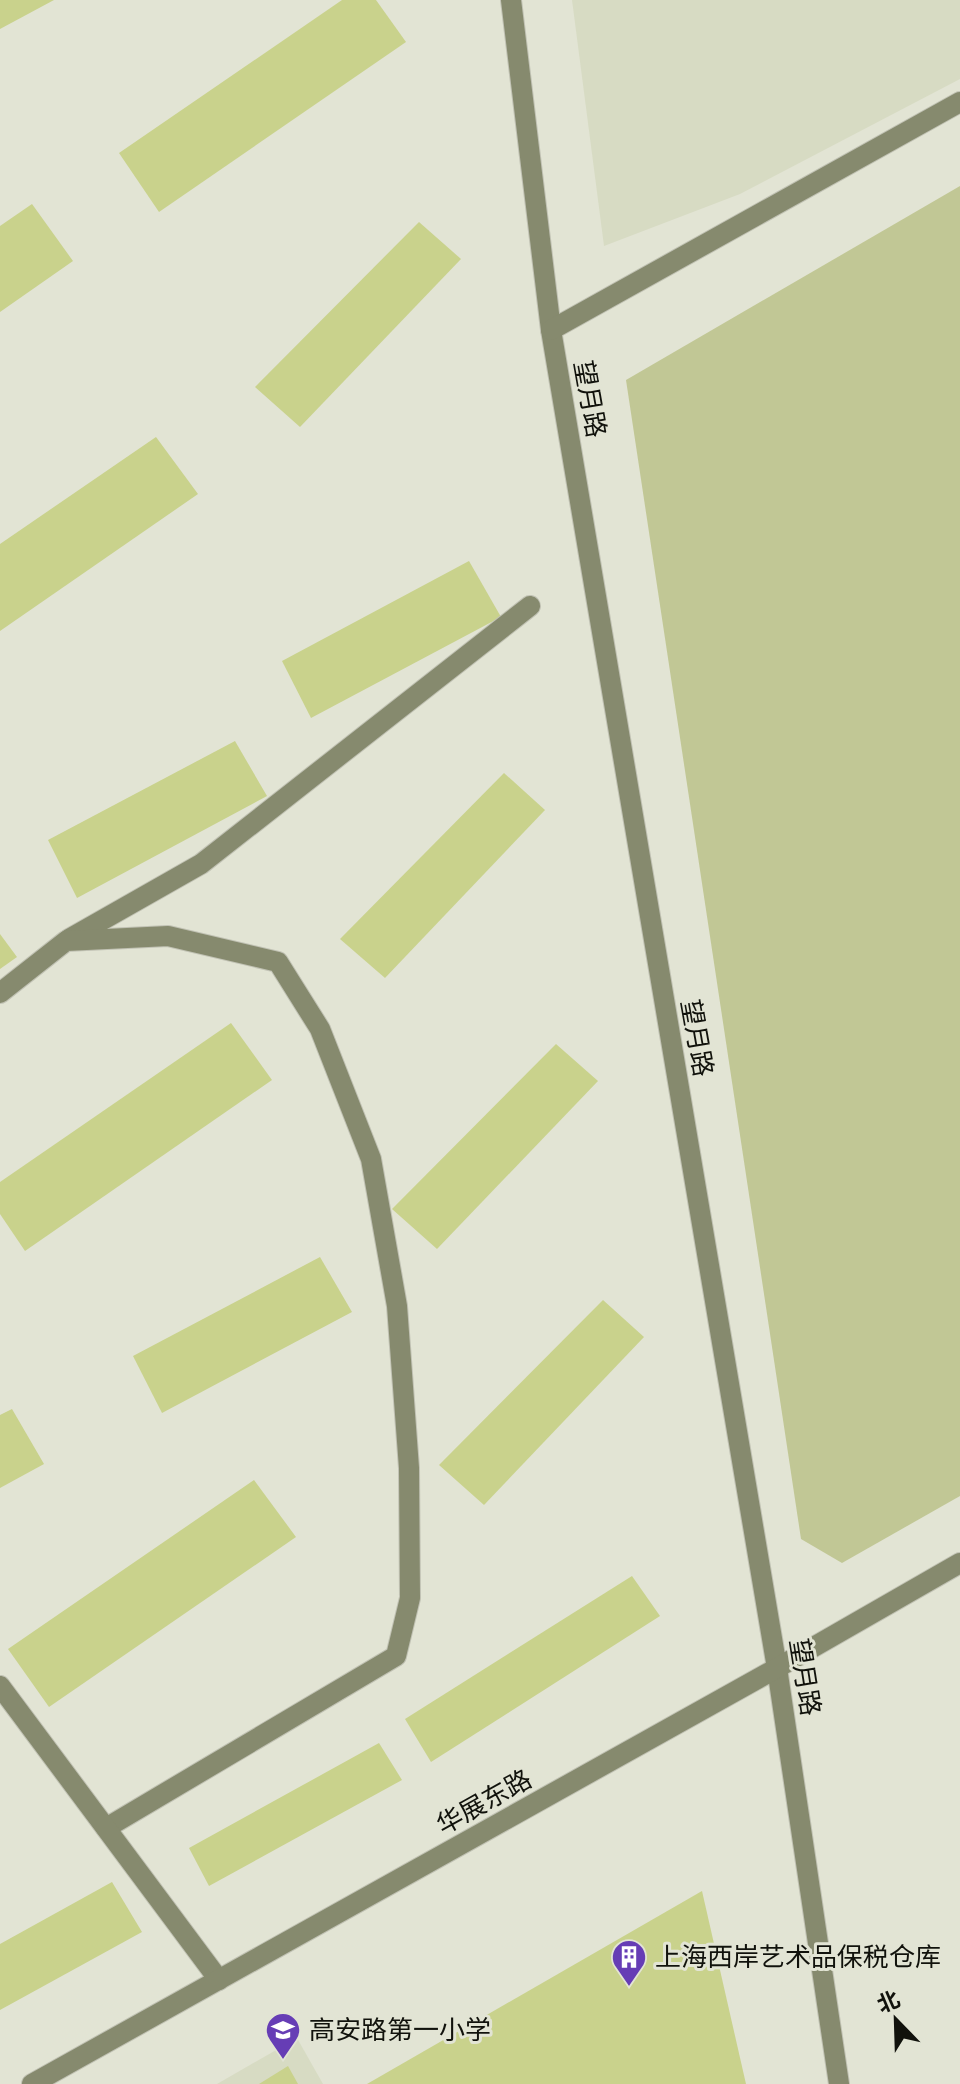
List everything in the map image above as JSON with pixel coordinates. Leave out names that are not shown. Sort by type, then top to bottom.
[{"type":"street","name":"望月路","points":[[511,0],[551,330],[777,1668],[839,2084]]},
{"type":"street","points":[[551,330],[960,102]]},
{"type":"street","points":[[0,993],[66,941],[201,864],[530,606]]},
{"type":"street","points":[[66,941],[168,936],[278,962],[320,1029],[371,1159],[397,1306],[409,1468],[410,1598],[396,1656],[106,1828]]},
{"type":"street","name":"华展东路","points":[[32,2084],[960,1563]]},
{"type":"street","points":[[0,1686],[219,1980]]},
{"type":"shaded area","points":[[572,0],[960,0],[960,79],[740,194],[604,246]]},
{"type":"shaded area","name":"高安路第一小学","points":[[297,2038],[323,2084],[217,2084]]},
{"type":"green space","points":[[960,186],[960,1496],[842,1563],[801,1539],[626,380]]},
{"type":"building","points":[[0,0],[54,0],[0,29]]},
{"type":"building","points":[[342,0],[376,0],[406,42],[159,212],[119,153]]},
{"type":"building","points":[[32,204],[73,261],[0,312],[0,226]]},
{"type":"building","points":[[419,222],[461,259],[300,427],[255,387]]},
{"type":"building","points":[[156,437],[198,494],[0,631],[0,544]]},
{"type":"building","points":[[469,561],[501,617],[311,718],[282,661]]},
{"type":"building","points":[[235,741],[267,796],[77,898],[48,840]]},
{"type":"building","points":[[504,773],[545,810],[385,978],[340,939]]},
{"type":"building","points":[[0,934],[17,957],[0,969]]},
{"type":"building","points":[[231,1023],[272,1080],[25,1251],[0,1214],[0,1182]]},
{"type":"building","points":[[556,1044],[598,1081],[437,1249],[392,1209]]},
{"type":"building","points":[[320,1257],[352,1312],[162,1413],[133,1356]]},
{"type":"building","points":[[603,1300],[644,1337],[484,1505],[439,1465]]},
{"type":"building","points":[[12,1409],[44,1464],[0,1488],[0,1415]]},
{"type":"building","points":[[254,1480],[296,1537],[49,1707],[8,1649]]},
{"type":"building","points":[[632,1576],[660,1616],[431,1762],[405,1719]]},
{"type":"building","points":[[379,1743],[402,1780],[209,1886],[189,1848]]},
{"type":"building","points":[[112,1882],[142,1932],[0,2010],[0,1944]]},
{"type":"building","name":"上海西岸艺术品保税仓库","points":[[702,1891],[746,2084],[367,2084]]},
{"type":"building","points":[[288,2066],[298,2084],[259,2084]]},
{"type":"place","name":"上海西岸艺术品保税仓库","points":[[629,1988]]},
{"type":"place","name":"高安路第一小学","points":[[283,2061]]}]
